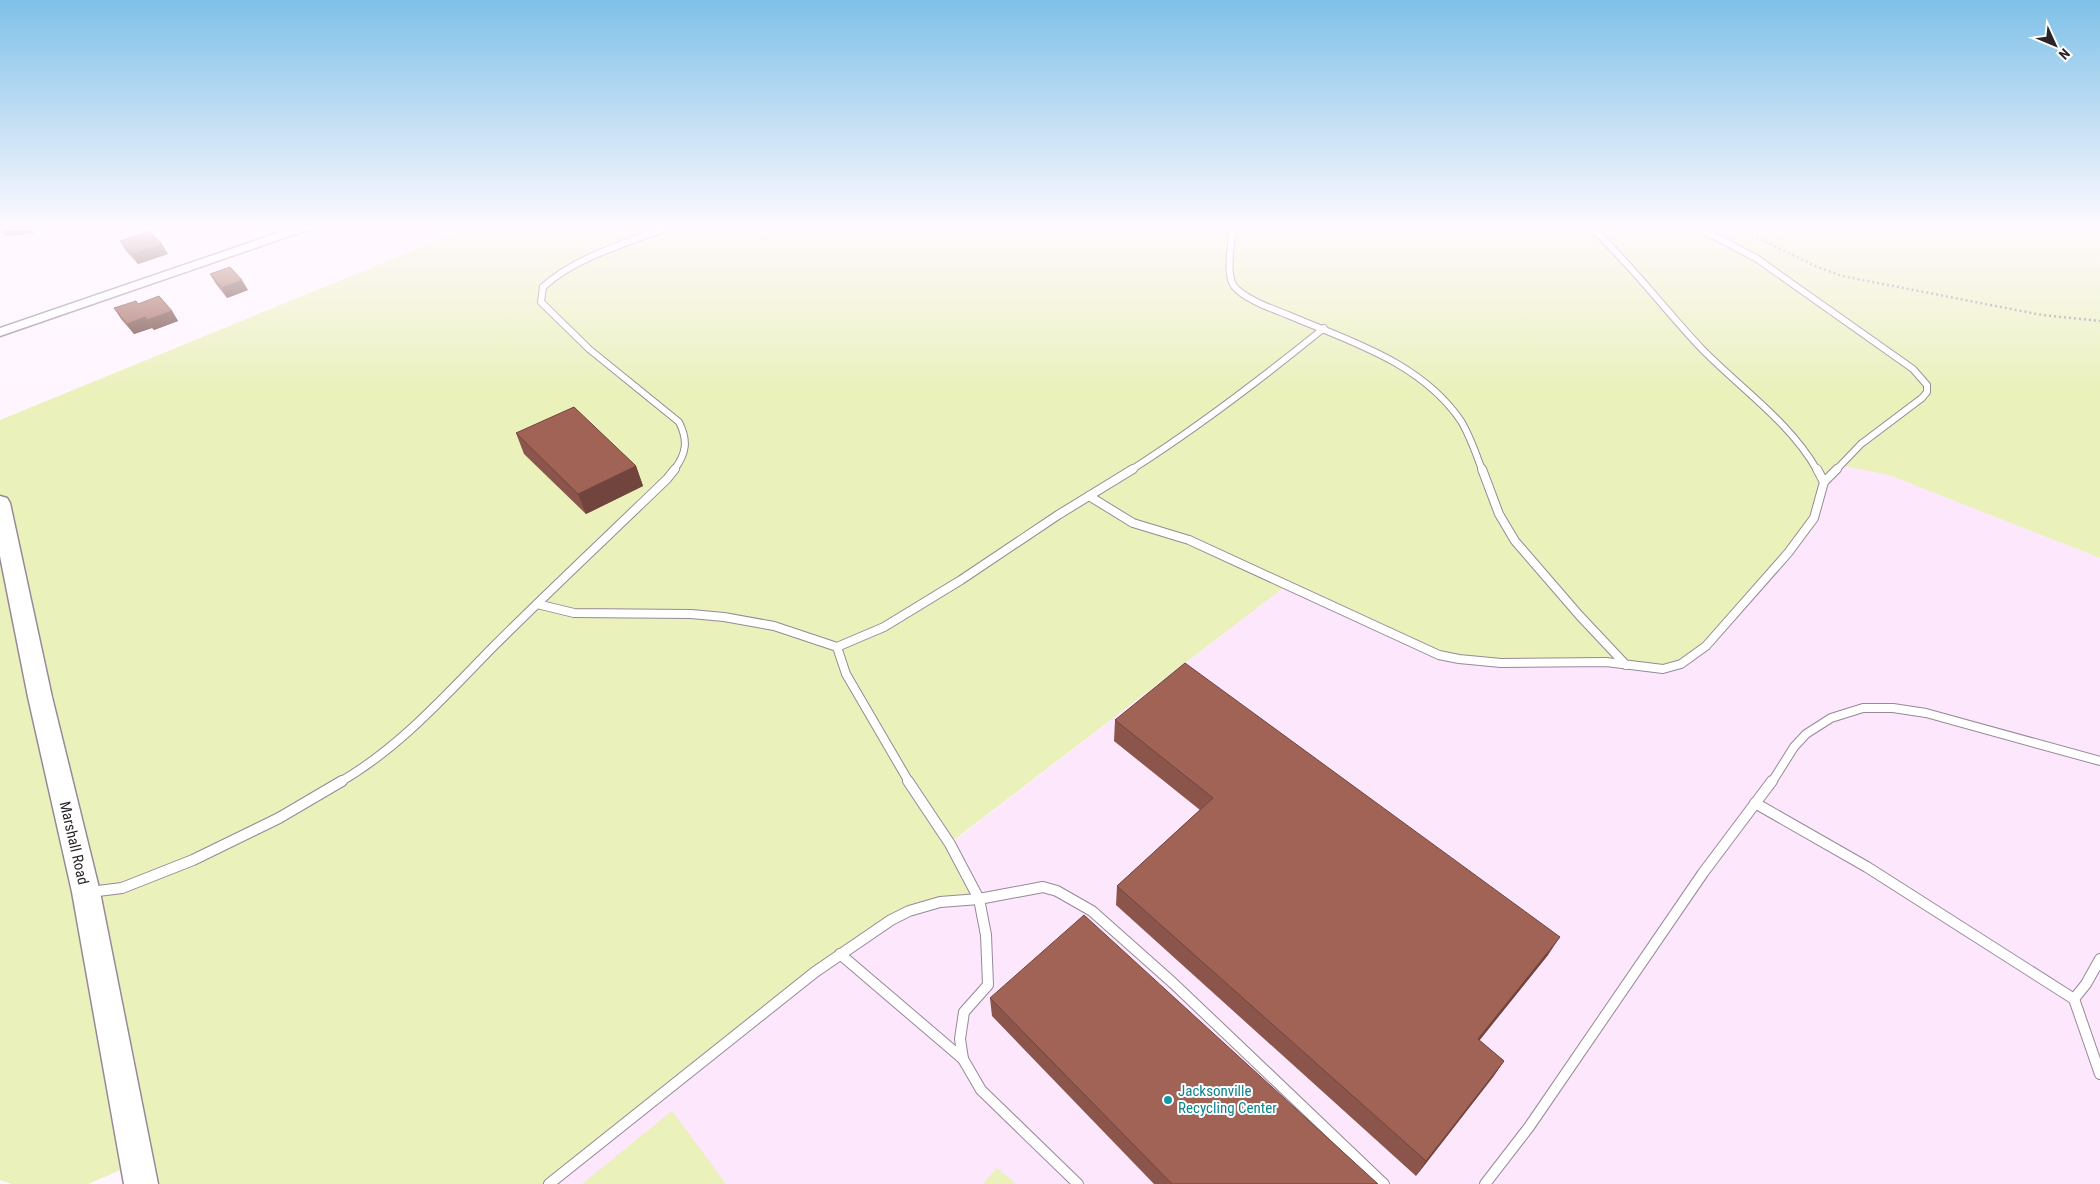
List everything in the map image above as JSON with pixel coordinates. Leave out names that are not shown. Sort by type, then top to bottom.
[{"type":"main road","name":"Marshall Road","points":[[0,503],[40,697],[86,892],[141,1184]]},
{"type":"street","points":[[0,332],[148,281]]},
{"type":"lane","points":[[86,892],[122,888],[165,872],[279,818],[354,774],[389,748],[421,720],[537,604],[667,479],[684,458],[686,433],[679,422],[589,349],[541,302],[542,287],[548,281]]},
{"type":"lane","points":[[1231,281],[1235,288],[1261,303],[1324,328],[1384,356],[1407,370],[1447,404],[1468,435],[1494,504],[1505,526],[1520,548],[1595,634],[1626,665]]},
{"type":"lane","points":[[1640,281],[1704,351],[1790,436],[1818,469],[1824,482]]},
{"type":"lane","points":[[1089,496],[1133,523],[1189,540],[1439,655],[1476,662],[1607,662],[1671,668],[1692,658],[1706,646],[1788,553],[1814,518],[1824,482],[1860,444],[1922,398],[1927,392],[1927,385],[1913,370],[1791,281]]},
{"type":"lane","points":[[537,604],[572,612],[601,614],[709,615],[755,623],[837,647],[884,627],[1142,464],[1218,413],[1324,328]]},
{"type":"lane","points":[[837,647],[846,674],[900,768],[931,818],[950,844],[979,899],[986,935],[988,984],[964,1012],[960,1039],[963,1059],[981,1090],[1078,1184]]},
{"type":"lane","points":[[1485,1184],[1529,1127],[1703,873],[1770,785],[1794,747],[1806,734],[1832,718],[1863,708],[1893,708],[1926,713],[2100,761]]},
{"type":"lane","points":[[1755,803],[1867,867],[2074,999],[2100,1074]]},
{"type":"lane","points":[[549,1184],[807,978],[890,920],[909,911],[940,902],[979,899],[1043,887],[1057,891],[1092,912],[1187,996],[1384,1184]]},
{"type":"lane","points":[[840,954],[963,1059]]},
{"type":"lane","points":[[2074,999],[2086,984],[2100,958]]},
{"type":"path","points":[[1869,281],[2042,315],[2100,321]]},
{"type":"shaded area","points":[[1846,458],[2100,558],[2100,1184],[550,1184],[950,844],[1287,585],[1824,482]]},
{"type":"green space","points":[[338,281],[2100,281],[2100,558],[1889,475],[1839,465],[1824,482],[1814,518],[1706,646],[1671,668],[1457,660],[1287,585],[950,843],[979,899],[940,902],[890,920],[549,1184],[141,1184],[137,1163],[88,1184],[12,1184],[0,1180],[0,420]]},
{"type":"green space","points":[[672,1111],[726,1184],[582,1184]]},
{"type":"green space","points":[[997,1168],[1016,1184],[983,1184]]},
{"type":"building","points":[[216,281],[239,281],[222,288]]},
{"type":"building","points":[[159,296],[172,311],[147,320],[145,317],[127,324],[114,308],[136,301],[138,304]]},
{"type":"building","points":[[574,407],[636,466],[578,494],[516,433]]},
{"type":"building","points":[[1185,663],[1560,937],[1478,1039],[1504,1061],[1426,1161],[1117,886],[1213,798],[1115,720]]},
{"type":"building","name":"Jacksonville Recycling Center","points":[[1084,915],[1378,1184],[1172,1184],[990,998]]},
{"type":"place","name":"Jacksonville Recycling Center","points":[[1168,1100]]}]
